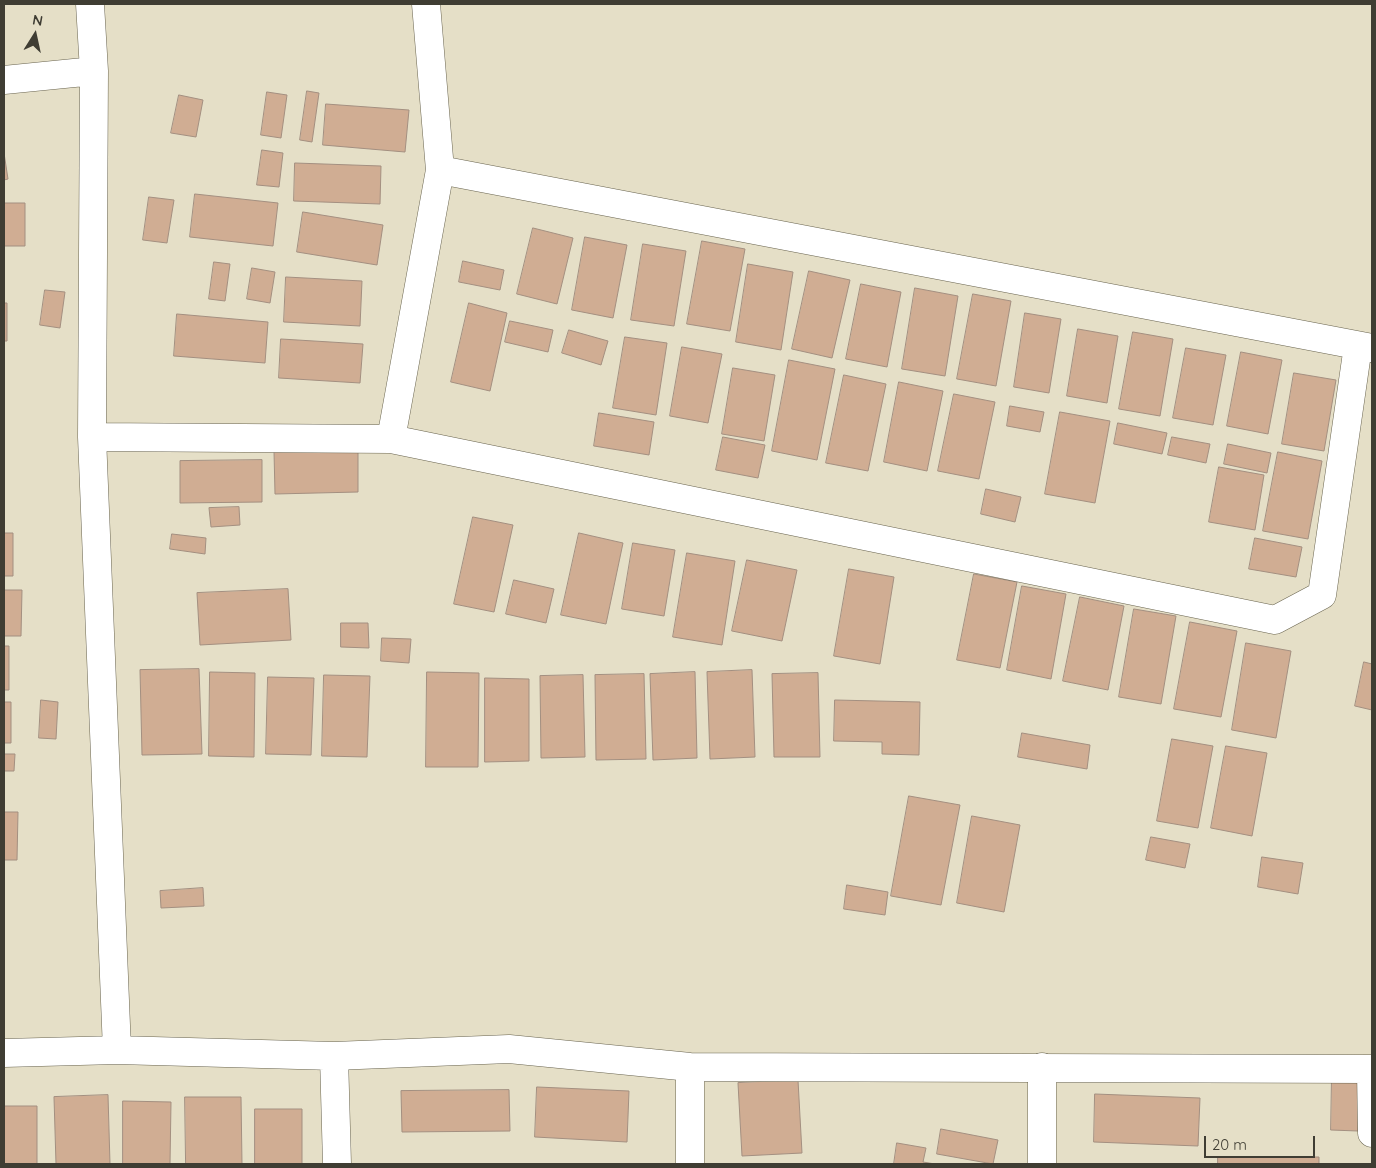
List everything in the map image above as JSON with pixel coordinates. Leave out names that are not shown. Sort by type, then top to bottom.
[{"type":"street","points":[[90,4],[94,71],[92,437],[117,1050]]},
{"type":"street","points":[[391,439],[440,170],[426,4]]},
{"type":"street","points":[[4,80],[94,71]]},
{"type":"street","points":[[92,437],[391,439],[1275,620],[1322,595],[1365,347],[440,170]]},
{"type":"street","points":[[4,1052],[117,1050],[334,1056],[509,1049],[690,1067],[1372,1069],[1372,1133]]},
{"type":"street","points":[[334,1056],[337,1164]]},
{"type":"street","points":[[690,1067],[690,1164]]},
{"type":"street","points":[[1042,1067],[1042,1164]]},
{"type":"building","points":[[307,91],[319,93],[312,142],[300,140]]},
{"type":"building","points":[[267,92],[287,95],[281,138],[261,135]]},
{"type":"building","points":[[179,95],[203,100],[196,137],[171,133]]},
{"type":"building","points":[[326,104],[409,110],[405,152],[323,145]]},
{"type":"building","points":[[262,150],[283,153],[279,187],[257,185]]},
{"type":"building","points":[[4,153],[8,179],[4,180]]},
{"type":"building","points":[[295,163],[381,166],[380,204],[294,201]]},
{"type":"building","points":[[195,194],[278,203],[273,246],[190,237]]},
{"type":"building","points":[[149,197],[174,200],[167,243],[143,240]]},
{"type":"building","points":[[4,203],[25,203],[25,246],[4,246]]},
{"type":"building","points":[[303,212],[383,225],[377,265],[297,252]]},
{"type":"building","points":[[533,228],[573,238],[557,304],[517,294]]},
{"type":"building","points":[[585,237],[627,245],[613,318],[572,310]]},
{"type":"building","points":[[702,241],[745,249],[730,331],[687,324]]},
{"type":"building","points":[[643,244],[686,251],[674,326],[631,320]]},
{"type":"building","points":[[463,261],[504,270],[500,290],[459,282]]},
{"type":"building","points":[[214,262],[230,264],[225,301],[209,299]]},
{"type":"building","points":[[748,264],[793,272],[781,350],[736,342]]},
{"type":"building","points":[[252,268],[275,272],[270,303],[247,299]]},
{"type":"building","points":[[809,271],[850,280],[832,358],[792,349]]},
{"type":"building","points":[[286,277],[362,281],[360,326],[284,322]]},
{"type":"building","points":[[861,284],[901,292],[887,367],[846,359]]},
{"type":"building","points":[[915,288],[958,296],[945,376],[902,369]]},
{"type":"building","points":[[45,290],[65,292],[60,328],[40,325]]},
{"type":"building","points":[[973,294],[1011,301],[996,386],[957,379]]},
{"type":"building","points":[[4,303],[7,303],[7,341],[4,341]]},
{"type":"building","points":[[469,303],[507,313],[490,391],[451,382]]},
{"type":"building","points":[[1025,313],[1061,319],[1049,393],[1014,387]]},
{"type":"building","points":[[177,314],[268,322],[265,363],[174,356]]},
{"type":"building","points":[[510,321],[553,330],[548,352],[505,342]]},
{"type":"building","points":[[1078,329],[1118,336],[1107,403],[1067,396]]},
{"type":"building","points":[[569,330],[608,341],[601,365],[562,353]]},
{"type":"building","points":[[1133,332],[1173,339],[1160,416],[1119,409]]},
{"type":"building","points":[[625,337],[667,343],[656,415],[613,408]]},
{"type":"building","points":[[281,339],[363,344],[360,383],[279,378]]},
{"type":"building","points":[[682,347],[722,354],[708,423],[670,416]]},
{"type":"building","points":[[1186,348],[1226,355],[1213,425],[1173,418]]},
{"type":"building","points":[[1241,352],[1282,360],[1268,434],[1227,426]]},
{"type":"building","points":[[789,360],[835,369],[817,460],[772,451]]},
{"type":"building","points":[[733,368],[775,375],[764,441],[722,434]]},
{"type":"building","points":[[1294,373],[1336,380],[1324,451],[1282,444]]},
{"type":"building","points":[[844,375],[886,384],[868,471],[826,463]]},
{"type":"building","points":[[899,382],[943,391],[927,471],[884,462]]},
{"type":"building","points":[[954,394],[995,402],[979,479],[938,471]]},
{"type":"building","points":[[1010,406],[1044,412],[1040,432],[1007,426]]},
{"type":"building","points":[[1060,412],[1110,421],[1095,503],[1045,494]]},
{"type":"building","points":[[599,413],[654,422],[649,455],[594,446]]},
{"type":"building","points":[[1118,423],[1167,433],[1162,454],[1114,444]]},
{"type":"building","points":[[723,437],[765,445],[758,478],[716,470]]},
{"type":"building","points":[[1172,437],[1210,444],[1206,463],[1168,455]]},
{"type":"building","points":[[1228,444],[1271,453],[1267,473],[1224,464]]},
{"type":"building","points":[[358,450],[358,492],[275,494],[274,451]]},
{"type":"building","points":[[1278,452],[1322,461],[1308,539],[1263,531]]},
{"type":"building","points":[[262,460],[262,502],[180,503],[180,461]]},
{"type":"building","points":[[1219,467],[1264,475],[1255,530],[1209,522]]},
{"type":"building","points":[[986,489],[1021,497],[1015,522],[981,514]]},
{"type":"building","points":[[239,507],[240,525],[211,527],[209,508]]},
{"type":"building","points":[[473,517],[513,525],[494,612],[454,604]]},
{"type":"building","points":[[4,533],[13,533],[13,576],[4,576]]},
{"type":"building","points":[[579,533],[623,543],[606,624],[561,615]]},
{"type":"building","points":[[172,534],[206,538],[205,554],[170,549]]},
{"type":"building","points":[[1255,538],[1302,547],[1296,577],[1249,569]]},
{"type":"building","points":[[633,543],[675,550],[664,616],[622,609]]},
{"type":"building","points":[[687,553],[735,561],[722,645],[673,637]]},
{"type":"building","points":[[747,560],[797,570],[782,641],[732,631]]},
{"type":"building","points":[[849,569],[894,577],[880,664],[834,656]]},
{"type":"building","points":[[974,574],[1017,582],[1000,668],[957,660]]},
{"type":"building","points":[[514,580],[554,589],[546,623],[506,614]]},
{"type":"building","points":[[1022,586],[1066,594],[1051,679],[1007,670]]},
{"type":"building","points":[[288,589],[291,640],[200,645],[197,593]]},
{"type":"building","points":[[4,590],[22,590],[21,636],[4,636]]},
{"type":"building","points":[[1080,597],[1124,606],[1108,690],[1063,681]]},
{"type":"building","points":[[1134,609],[1176,616],[1161,704],[1119,697]]},
{"type":"building","points":[[1190,622],[1237,631],[1221,717],[1174,709]]},
{"type":"building","points":[[341,623],[368,623],[369,648],[341,647]]},
{"type":"building","points":[[382,638],[411,639],[409,663],[381,661]]},
{"type":"building","points":[[1246,643],[1291,651],[1276,738],[1232,730]]},
{"type":"building","points":[[4,646],[9,646],[9,690],[4,690]]},
{"type":"building","points":[[1364,662],[1372,664],[1372,710],[1355,706]]},
{"type":"building","points":[[199,669],[202,754],[142,755],[140,670]]},
{"type":"building","points":[[752,670],[755,757],[710,759],[707,672]]},
{"type":"building","points":[[210,672],[255,673],[254,757],[209,756]]},
{"type":"building","points":[[427,672],[479,673],[478,767],[426,767]]},
{"type":"building","points":[[695,672],[697,758],[653,760],[650,674]]},
{"type":"building","points":[[818,673],[820,757],[774,757],[772,674]]},
{"type":"building","points":[[644,674],[646,759],[596,760],[595,675]]},
{"type":"building","points":[[324,675],[370,676],[367,757],[322,756]]},
{"type":"building","points":[[583,675],[585,757],[541,758],[540,676]]},
{"type":"building","points":[[268,677],[314,678],[311,755],[266,754]]},
{"type":"building","points":[[485,678],[529,679],[529,761],[485,762]]},
{"type":"building","points":[[41,700],[58,702],[56,739],[39,738]]},
{"type":"building","points":[[835,700],[920,702],[919,755],[882,754],[882,742],[834,741]]},
{"type":"building","points":[[4,702],[11,702],[11,743],[4,743]]},
{"type":"building","points":[[1022,733],[1090,745],[1087,769],[1018,757]]},
{"type":"building","points":[[1172,739],[1213,746],[1198,828],[1157,821]]},
{"type":"building","points":[[1226,746],[1267,753],[1252,836],[1211,828]]},
{"type":"building","points":[[4,754],[15,754],[14,771],[4,771]]},
{"type":"building","points":[[909,796],[960,805],[941,905],[891,896]]},
{"type":"building","points":[[4,812],[18,812],[17,860],[4,860]]},
{"type":"building","points":[[972,816],[1020,825],[1004,912],[957,903]]},
{"type":"building","points":[[1151,837],[1190,844],[1185,868],[1146,860]]},
{"type":"building","points":[[1262,857],[1303,863],[1298,894],[1258,887]]},
{"type":"building","points":[[847,885],[888,892],[885,915],[844,909]]},
{"type":"building","points":[[203,888],[204,906],[161,908],[160,891]]},
{"type":"building","points":[[1332,1074],[1359,1075],[1358,1131],[1331,1130]]},
{"type":"building","points":[[798,1080],[802,1153],[742,1156],[738,1083]]},
{"type":"building","points":[[537,1087],[629,1091],[627,1142],[535,1137]]},
{"type":"building","points":[[509,1090],[510,1131],[402,1132],[401,1091]]},
{"type":"building","points":[[1095,1094],[1200,1098],[1198,1146],[1094,1142]]},
{"type":"building","points":[[108,1095],[110,1164],[56,1164],[54,1097]]},
{"type":"building","points":[[185,1097],[241,1097],[242,1164],[186,1164]]},
{"type":"building","points":[[123,1101],[171,1102],[170,1164],[123,1164]]},
{"type":"building","points":[[4,1106],[37,1106],[37,1164],[4,1164]]},
{"type":"building","points":[[255,1109],[302,1109],[302,1164],[255,1164]]},
{"type":"building","points":[[941,1129],[998,1140],[993,1164],[937,1154]]},
{"type":"building","points":[[897,1143],[926,1148],[923,1162],[935,1164],[894,1164]]},
{"type":"building","points":[[1218,1157],[1319,1157],[1319,1164],[1218,1164]]}]
